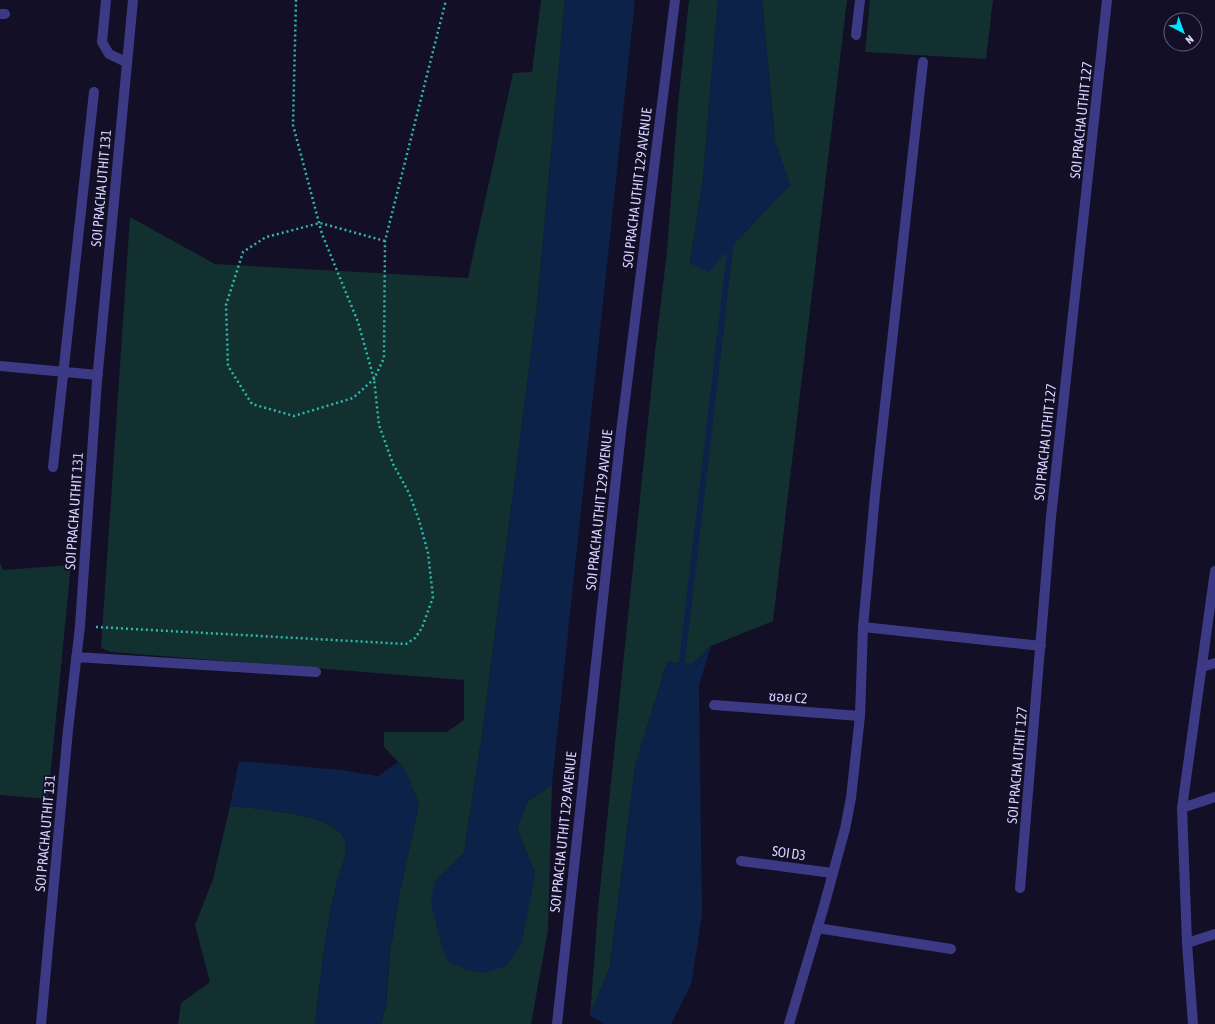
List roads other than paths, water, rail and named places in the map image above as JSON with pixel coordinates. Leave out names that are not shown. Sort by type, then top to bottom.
[{"type":"street","points":[[106,0],[102,42],[109,54],[126,62]]},
{"type":"street","name":"SOI PRACHA UTHIT 131","points":[[41,1024],[80,626],[98,375],[126,62],[133,0]]},
{"type":"street","name":"SOI PRACHA UTHIT 129 AVENUE","points":[[557,1024],[621,432],[675,0]]},
{"type":"street","points":[[856,35],[860,0]]},
{"type":"street","name":"SOI PRACHA UTHIT 127","points":[[1020,888],[1052,509],[1107,0]]},
{"type":"street","points":[[789,1024],[845,829],[851,798],[860,716],[863,628],[875,496],[923,62]]},
{"type":"street","points":[[53,467],[62,371],[94,92]]},
{"type":"street","points":[[0,366],[98,375]]},
{"type":"street","points":[[1193,1024],[1187,943],[1182,808],[1215,571]]},
{"type":"street","points":[[863,628],[1041,646]]},
{"type":"street","points":[[76,656],[316,672]]},
{"type":"street","points":[[1202,667],[1215,663]]},
{"type":"street","name":"ซอย C2","points":[[714,705],[860,716]]},
{"type":"street","points":[[1182,808],[1215,797]]},
{"type":"street","name":"SOI D3","points":[[741,861],[832,873]]},
{"type":"street","points":[[817,928],[951,949]]},
{"type":"street","points":[[1187,943],[1215,934]]},
{"type":"water","points":[[565,0],[635,0],[552,784],[527,802],[517,830],[535,873],[522,943],[506,966],[485,973],[467,970],[447,961],[431,902],[435,881],[464,853],[482,735],[537,308]]},
{"type":"water","points":[[718,0],[762,0],[775,142],[790,185],[708,272],[690,263],[703,179]]},
{"type":"water","points":[[711,646],[699,685],[702,915],[691,985],[671,1024],[604,1024],[590,1016],[610,966],[635,767],[667,662],[692,664]]},
{"type":"water","points":[[239,761],[341,770],[378,776],[398,762],[404,768],[419,804],[400,891],[390,952],[386,1006],[381,1024],[315,1024],[326,935],[337,882],[344,859],[346,847],[345,841],[343,836],[336,828],[308,817],[256,808],[230,806]]},
{"type":"waterway","points":[[681,670],[731,242]]}]
